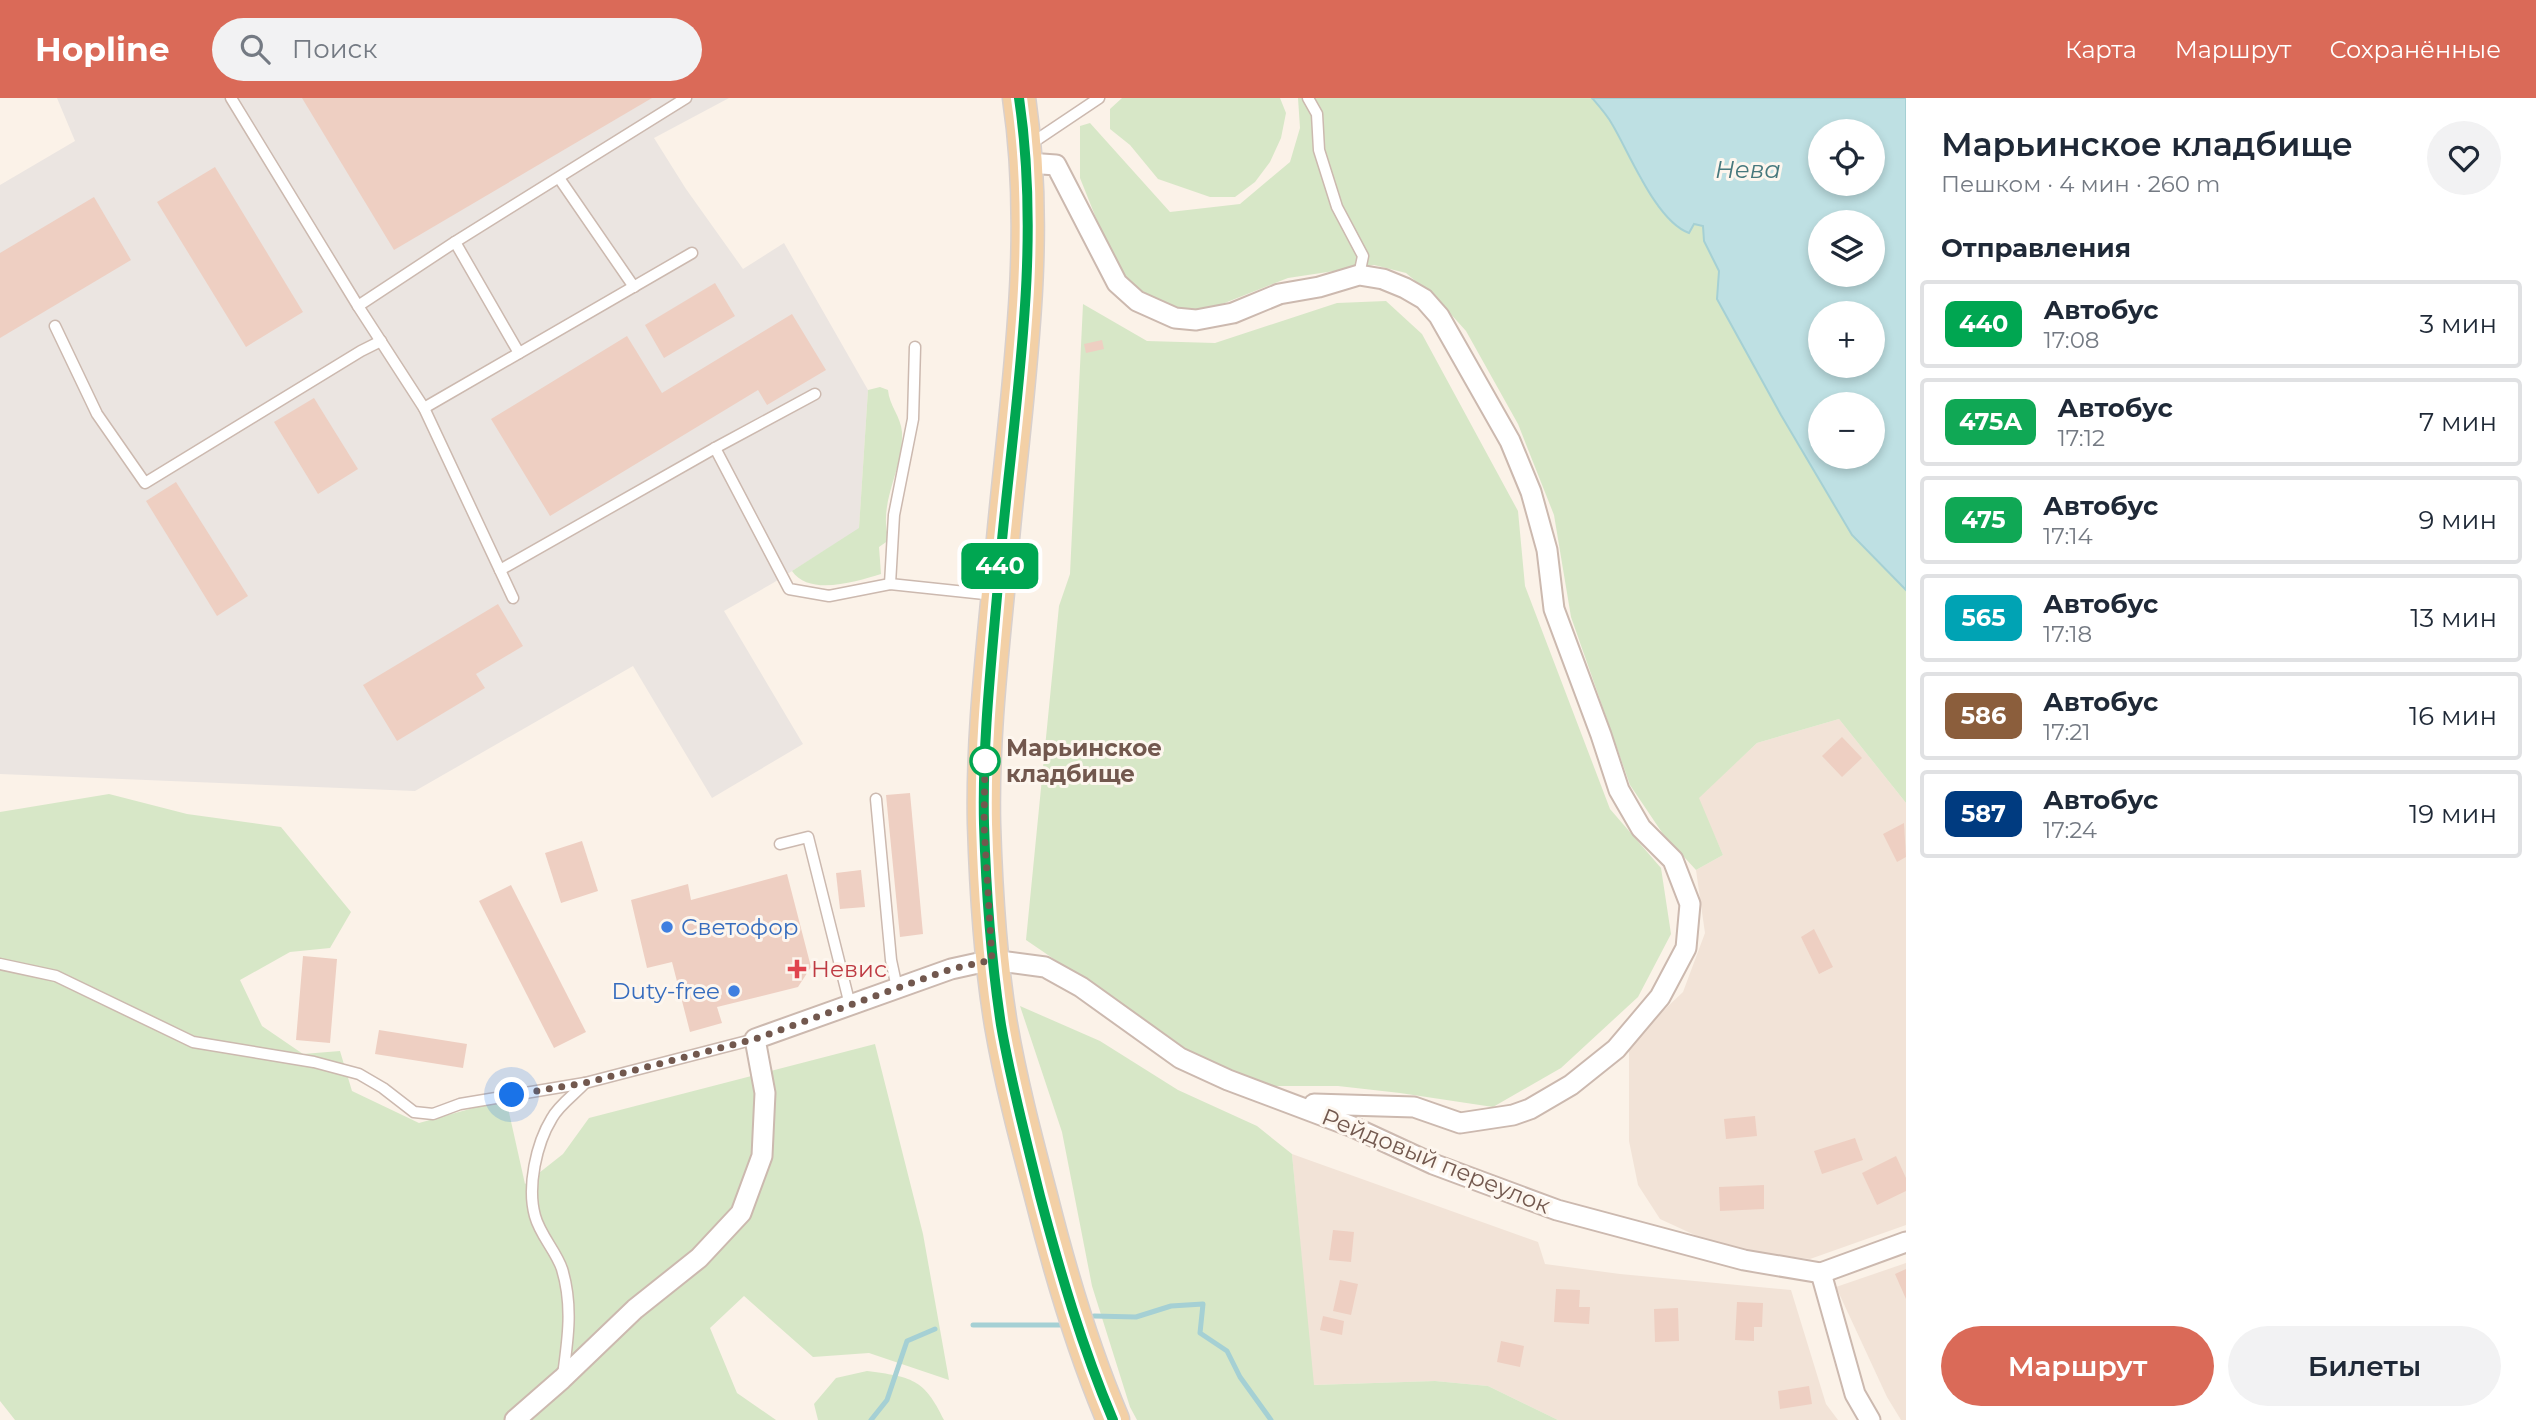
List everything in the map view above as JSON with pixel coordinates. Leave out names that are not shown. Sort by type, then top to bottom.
[{"type":"main road","points":[[1019,98],[1027,155],[1030,227],[985,771],[984,824],[992,960],[1015,1098],[1055,1253],[1078,1330],[1112,1420]]},
{"type":"street","points":[[1027,155],[1056,165],[1117,282],[1137,301],[1175,318],[1196,320],[1233,313],[1279,294],[1319,287],[1359,275],[1383,279],[1424,299],[1439,316],[1510,441],[1531,492],[1546,550],[1554,609],[1619,790],[1641,828],[1673,860],[1690,904],[1686,948],[1660,997],[1616,1049],[1571,1085],[1530,1109],[1513,1115],[1460,1123],[1414,1107],[1324,1106],[1278,1098]]},
{"type":"street","name":"Рейдовый переулок","points":[[755,1039],[951,969],[992,960],[1045,967],[1081,987],[1180,1058],[1228,1080],[1353,1127],[1433,1164],[1557,1210],[1744,1260],[1821,1273],[1906,1242]]},
{"type":"street","points":[[515,1420],[635,1309],[699,1258],[741,1213],[762,1156],[765,1093],[755,1039]]},
{"type":"street","points":[[1821,1273],[1854,1394],[1870,1420]]},
{"type":"lane","points":[[231,98],[358,306],[424,408],[513,598]]},
{"type":"lane","points":[[358,306],[455,242],[686,98]]},
{"type":"lane","points":[[1027,155],[1099,98]]},
{"type":"lane","points":[[1308,98],[1317,114],[1319,150],[1337,207],[1363,256],[1359,275]]},
{"type":"lane","points":[[559,178],[634,287]]},
{"type":"lane","points":[[455,242],[519,353]]},
{"type":"lane","points":[[424,408],[691,253]]},
{"type":"lane","points":[[55,326],[97,414],[145,483],[381,341]]},
{"type":"lane","points":[[890,584],[894,515],[913,419],[915,347]]},
{"type":"lane","points":[[500,570],[815,394]]},
{"type":"lane","points":[[715,448],[789,589],[829,596],[890,584],[998,595]]},
{"type":"lane","points":[[876,799],[891,960],[897,988]]},
{"type":"lane","points":[[780,844],[808,837],[850,1005]]},
{"type":"lane","points":[[0,964],[56,976],[193,1042],[314,1062],[359,1074],[414,1112],[433,1114],[460,1104],[585,1083],[755,1039]]},
{"type":"lane","points":[[562,1379],[570,1325],[567,1294],[561,1268],[535,1218],[531,1192],[536,1160],[552,1117],[585,1083]]},
{"type":"shaded area","points":[[57,98],[729,98],[654,138],[686,189],[743,269],[784,243],[868,390],[859,529],[724,611],[803,744],[712,798],[633,666],[415,791],[0,774],[0,185],[75,141]]},
{"type":"shaded area","points":[[1839,719],[1906,803],[1906,1225],[1810,1259],[1723,1248],[1660,1219],[1638,1185],[1629,1141],[1629,1043],[1683,992],[1705,933],[1696,870],[1723,855],[1698,798],[1757,743]]},
{"type":"shaded area","points":[[1292,1154],[1538,1242],[1545,1264],[1791,1290],[1826,1404],[1838,1420],[1558,1420],[1488,1386],[1435,1381],[1313,1385]]},
{"type":"shaded area","points":[[1906,1263],[1906,1420],[1901,1420],[1887,1397],[1836,1287]]},
{"type":"green space","points":[[1122,98],[1280,98],[1286,113],[1281,138],[1270,162],[1255,182],[1235,197],[1210,197],[1158,179],[1130,145],[1110,129],[1110,109]]},
{"type":"green space","points":[[1298,98],[1592,98],[1611,121],[1641,180],[1694,224],[1703,225],[1704,241],[1719,271],[1717,299],[1808,458],[1808,469],[1814,469],[1852,535],[1906,590],[1906,803],[1839,719],[1757,743],[1699,798],[1723,855],[1696,870],[1663,834],[1630,785],[1571,617],[1554,515],[1518,424],[1466,331],[1439,301],[1406,273],[1374,265],[1288,278],[1207,310],[1157,309],[1116,268],[1080,178],[1080,126],[1090,123],[1170,212],[1240,204],[1290,162],[1300,128]]},
{"type":"green space","name":"Марьинское кладбище","points":[[1386,301],[1422,334],[1518,511],[1525,586],[1610,809],[1661,868],[1671,934],[1638,997],[1561,1068],[1493,1107],[1338,1086],[1262,1086],[1190,1052],[1026,940],[1059,606],[1070,574],[1083,304],[1147,341],[1215,343],[1337,303]]},
{"type":"green space","points":[[880,387],[888,390],[902,432],[902,446],[886,512],[889,540],[879,547],[881,574],[834,585],[810,583],[800,579],[792,571],[859,528],[868,390]]},
{"type":"green space","points":[[109,794],[187,814],[281,827],[351,912],[330,948],[290,952],[240,980],[262,1026],[303,1054],[340,1051],[352,1091],[419,1123],[506,1099],[525,1184],[563,1154],[589,1118],[875,1044],[923,1234],[949,1380],[869,1353],[813,1357],[744,1296],[710,1328],[737,1393],[776,1420],[15,1420],[0,1401],[0,812]]},
{"type":"green space","points":[[1020,1006],[1100,1041],[1178,1090],[1257,1126],[1292,1154],[1314,1385],[1435,1381],[1488,1386],[1558,1420],[1137,1420],[1130,1407],[1092,1286],[1062,1132]]},
{"type":"green space","points":[[867,1371],[895,1375],[914,1382],[930,1395],[944,1420],[818,1420],[814,1404],[836,1378]]},
{"type":"water","name":"Нева","points":[[1592,98],[1906,98],[1906,590],[1852,535],[1813,469],[1885,469],[1885,392],[1808,392],[1808,461],[1717,299],[1719,271],[1704,241],[1703,226],[1694,224],[1689,233],[1666,215],[1645,185],[1610,121]]},
{"type":"building","points":[[302,98],[652,98],[394,250]]},
{"type":"building","points":[[215,167],[303,312],[246,347],[157,202]]},
{"type":"building","points":[[94,197],[131,260],[0,338],[0,253]]},
{"type":"building","points":[[715,283],[735,316],[664,358],[645,325]]},
{"type":"building","points":[[792,314],[826,370],[767,405],[758,390],[550,516],[491,419],[627,336],[662,393]]},
{"type":"building","points":[[1102,340],[1104,349],[1086,353],[1084,344]]},
{"type":"building","points":[[314,398],[358,469],[318,494],[274,422]]},
{"type":"building","points":[[176,482],[248,596],[217,616],[146,501]]},
{"type":"building","points":[[498,604],[523,646],[476,674],[485,688],[397,741],[363,685]]},
{"type":"building","points":[[1842,737],[1862,758],[1842,777],[1822,756]]},
{"type":"building","points":[[910,793],[923,934],[900,937],[886,795]]},
{"type":"building","points":[[1904,823],[1906,857],[1897,862],[1883,834]]},
{"type":"building","points":[[582,841],[598,891],[561,903],[545,853]]},
{"type":"building","points":[[861,870],[865,907],[840,909],[836,873]]},
{"type":"building","points":[[787,874],[811,967],[798,987],[717,1007],[722,1023],[690,1032],[672,962],[647,968],[631,900],[688,884],[691,900]]},
{"type":"building","points":[[511,885],[586,1032],[554,1048],[479,901]]},
{"type":"building","points":[[1814,929],[1833,967],[1819,974],[1801,937]]},
{"type":"building","points":[[303,956],[337,959],[330,1043],[296,1040]]},
{"type":"building","points":[[379,1030],[467,1044],[463,1068],[375,1054]]},
{"type":"building","points":[[1755,1116],[1757,1136],[1726,1139],[1724,1119]]},
{"type":"building","points":[[1855,1138],[1863,1160],[1822,1174],[1814,1151]]},
{"type":"building","points":[[1896,1156],[1906,1178],[1906,1191],[1877,1205],[1862,1173]]},
{"type":"building","points":[[1764,1185],[1764,1209],[1720,1211],[1719,1187]]},
{"type":"building","points":[[1333,1230],[1354,1232],[1351,1262],[1329,1260]]},
{"type":"building","points":[[1906,1269],[1906,1299],[1895,1274]]},
{"type":"building","points":[[1340,1280],[1358,1284],[1351,1315],[1333,1311]]},
{"type":"building","points":[[1556,1289],[1580,1290],[1579,1307],[1590,1307],[1589,1324],[1554,1322]]},
{"type":"building","points":[[1737,1302],[1763,1303],[1762,1327],[1754,1327],[1754,1341],[1735,1340]]},
{"type":"building","points":[[1678,1308],[1679,1341],[1655,1342],[1654,1309]]},
{"type":"building","points":[[1323,1316],[1344,1321],[1342,1335],[1320,1330]]},
{"type":"building","points":[[1501,1341],[1524,1346],[1520,1367],[1497,1362]]},
{"type":"building","points":[[1809,1386],[1812,1404],[1780,1409],[1778,1391]]},
{"type":"waterway","points":[[1094,1316],[1136,1317],[1171,1306],[1203,1304],[1200,1333],[1227,1351],[1240,1377],[1271,1420]]},
{"type":"waterway","points":[[973,1325],[1060,1325]]},
{"type":"waterway","points":[[871,1420],[887,1400],[907,1341],[935,1329]]},
{"type":"bus line","name":"440","points":[[1019,98],[1028,163],[1030,227],[1016,409],[1000,561],[985,771],[984,824],[992,960],[1015,1098],[1055,1253],[1078,1330],[1113,1420]]},
{"type":"place","name":"Марьинское кладбище","points":[[985,761]]},
{"type":"place","name":"Светофор","points":[[667,927]]},
{"type":"place","name":"Невис","points":[[797,969]]},
{"type":"place","name":"Duty-free","points":[[734,991]]},
{"type":"route","points":[[512,1095],[585,1083],[755,1039],[951,969],[992,960],[984,824],[985,761]]}]
